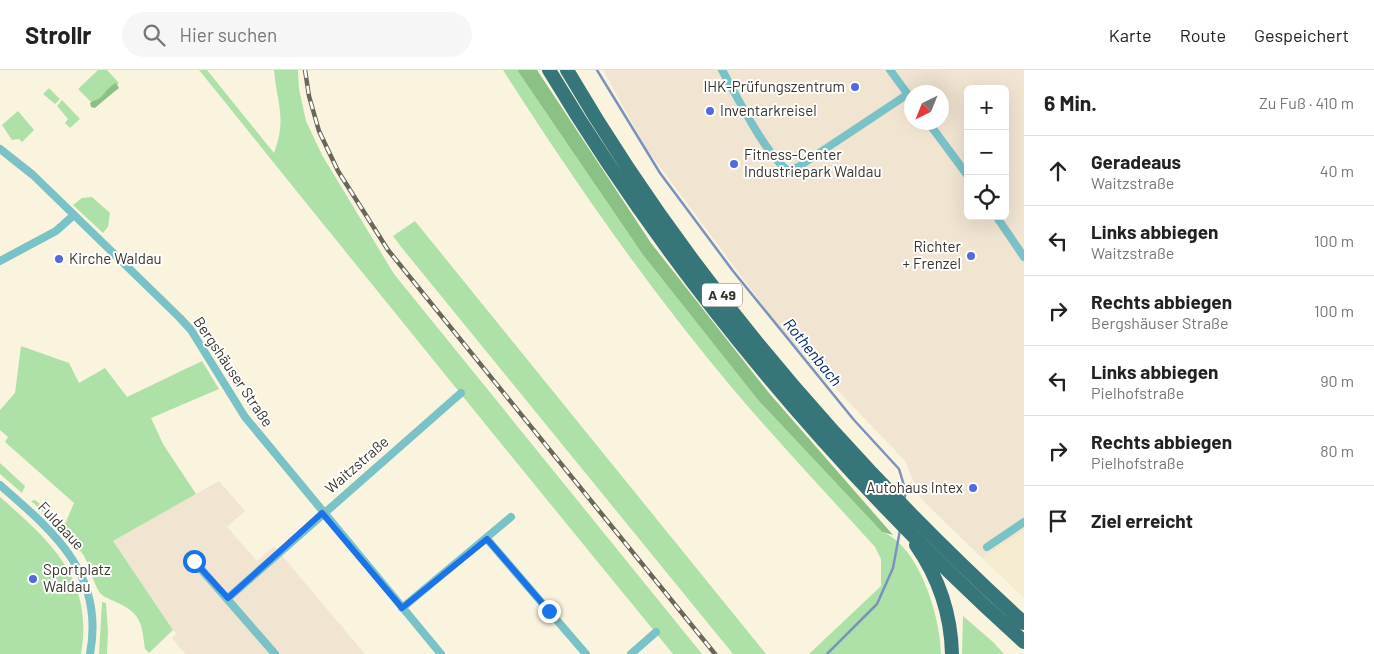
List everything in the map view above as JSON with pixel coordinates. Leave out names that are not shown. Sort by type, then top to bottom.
[{"type":"highway","name":"A 49","points":[[549,70],[584,129],[680,265],[783,394],[901,518],[1024,642]]},
{"type":"highway","name":"A 49","points":[[567,70],[593,115],[673,232],[901,518],[1024,623]]},
{"type":"highway","points":[[901,518],[941,593],[951,630],[952,654]]},
{"type":"street","points":[[722,70],[761,136],[777,160],[788,171],[798,167],[904,101]]},
{"type":"street","points":[[890,70],[904,89]]},
{"type":"street","points":[[934,130],[967,175]]},
{"type":"street","name":"Bergshäuser Straße","points":[[0,149],[33,175],[191,330],[245,417],[322,513],[440,654]]},
{"type":"street","points":[[0,261],[56,231],[74,215]]},
{"type":"street","points":[[999,220],[1024,257]]},
{"type":"street","name":"Waitzstraße","points":[[228,598],[322,513],[461,393]]},
{"type":"street","name":"Fuldaaue","points":[[0,485],[54,534],[76,562],[89,596],[92,632],[90,654]]},
{"type":"street","points":[[402,608],[512,517]]},
{"type":"street","points":[[987,547],[1024,522]]},
{"type":"street","points":[[487,539],[586,654]]},
{"type":"street","points":[[194,561],[275,654]]},
{"type":"street","points":[[631,654],[656,632]]},
{"type":"shaded area","points":[[603,70],[1024,70],[1024,530],[982,558],[920,498],[905,461],[785,335],[646,148]]},
{"type":"shaded area","points":[[219,481],[245,511],[227,527],[257,561],[274,546],[365,654],[185,654],[172,638],[176,634],[113,541]]},
{"type":"shaded area","points":[[1024,530],[1024,598],[982,558]]},
{"type":"green space","points":[[98,70],[107,70],[119,83],[95,106],[78,89]]},
{"type":"green space","points":[[199,70],[207,70],[274,153],[281,120],[274,70],[298,70],[299,89],[306,121],[322,155],[394,274],[702,654],[673,654]]},
{"type":"green space","points":[[503,70],[517,70],[643,255],[758,400],[882,532],[895,539],[907,551],[917,567],[932,603],[940,639],[941,654],[809,654],[881,586],[881,559],[875,547],[750,409],[671,312],[584,193]]},
{"type":"green space","points":[[517,70],[537,70],[651,243],[769,393],[893,535],[882,532],[758,400],[643,255]]},
{"type":"green space","points":[[116,83],[119,88],[95,108],[91,107],[90,103],[100,98],[109,87]]},
{"type":"green space","points":[[49,88],[60,99],[55,104],[43,94]]},
{"type":"green space","points":[[62,100],[80,119],[70,128],[65,123],[68,119],[57,106]]},
{"type":"green space","points":[[18,111],[34,130],[22,142],[19,139],[12,140],[2,125]]},
{"type":"green space","points":[[92,197],[110,213],[108,227],[103,233],[73,205],[82,198]]},
{"type":"green space","points":[[415,221],[766,654],[733,654],[402,248],[393,236]]},
{"type":"green space","points":[[21,346],[69,363],[79,383],[105,368],[127,397],[202,361],[219,389],[151,418],[163,444],[196,494],[113,541],[173,630],[149,653],[145,649],[143,634],[136,616],[126,607],[101,594],[84,556],[78,548],[31,501],[35,500],[65,524],[74,503],[5,442],[8,437],[0,430],[0,410],[15,393]]},
{"type":"green space","points":[[0,463],[25,486],[22,493],[0,474]]},
{"type":"green space","name":"Sportplatz Waldau","points":[[0,497],[36,530],[51,547],[75,583],[81,604],[83,628],[81,654],[0,654]]},
{"type":"green space","points":[[102,602],[106,603],[107,654],[99,654]]},
{"type":"green space","points":[[963,616],[993,642],[1004,654],[962,654]]},
{"type":"waterway","name":"Rothenbach","points":[[597,70],[660,173],[733,271],[854,420],[899,469],[906,492],[904,500]]},
{"type":"waterway","name":"Rothenbach","points":[[827,654],[877,604],[893,568],[900,530]]},
{"type":"railway","points":[[305,70],[309,96],[319,131],[338,171],[388,250],[715,654]]},
{"type":"place","name":"IHK-Prüfungszentrum","points":[[855,87]]},
{"type":"place","name":"Inventarkreisel","points":[[710,111]]},
{"type":"place","name":"Fitness-Center Industriepark Waldau","points":[[734,164]]},
{"type":"place","name":"Richter + Frenzel","points":[[971,256]]},
{"type":"place","name":"Kirche Waldau","points":[[59,259]]},
{"type":"place","name":"Autohaus Intex","points":[[973,488]]},
{"type":"place","name":"Sportplatz Waldau","points":[[33,579]]},
{"type":"route","points":[[194,561],[228,598],[322,513],[402,608],[487,539],[549,611]]}]
